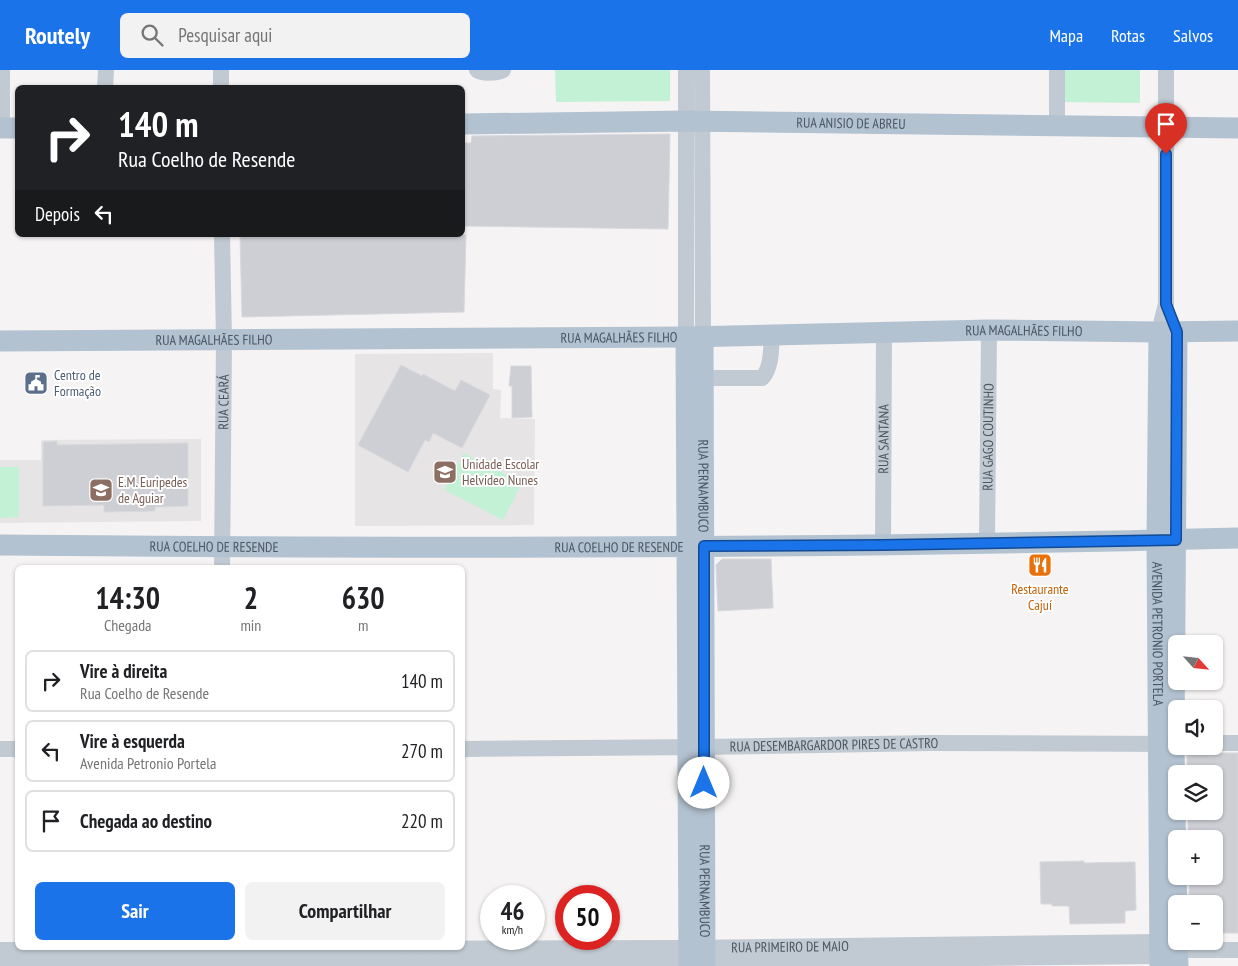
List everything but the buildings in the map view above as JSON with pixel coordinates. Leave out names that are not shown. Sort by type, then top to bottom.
[{"type":"main road","name":"RUA ANISIO DE ABREU","points":[[465,124],[694,121],[1238,128]]},
{"type":"main road","name":"RUA MAGALHÃES FILHO","points":[[0,341],[224,341],[695,336],[989,330],[1238,331]]},
{"type":"main road","name":"AVENIDA PETRONIO PORTELA","points":[[1168,332],[1166,540],[1169,700]]},
{"type":"main road","name":"RUA PERNAMBUCO","points":[[695,336],[704,378],[696,546]]},
{"type":"main road","name":"RUA PERNAMBUCO","points":[[695,336],[697,958]]},
{"type":"main road","name":"RUA COELHO DE RESENDE","points":[[0,545],[222,557],[696,546],[883,545],[1238,538]]},
{"type":"main road","name":"AVENIDA PETRONIO PORTELA","points":[[1168,954],[1170,755]]},
{"type":"main road","name":"AVENIDA PETRONIO PORTELA","points":[[1171,755],[1174,830]]},
{"type":"street","points":[[2,70],[7,128]]},
{"type":"street","points":[[106,70],[106,85]]},
{"type":"street","points":[[221,70],[221,85]]},
{"type":"street","points":[[477,70],[481,73],[503,70]]},
{"type":"street","points":[[686,70],[694,121],[695,336]]},
{"type":"street","points":[[694,121],[702,70]]},
{"type":"street","points":[[1057,70],[1057,126]]},
{"type":"street","name":"AVENIDA PETRONIO PORTELA","points":[[1166,70],[1166,304],[1168,332]]},
{"type":"street","name":"RUA CEARÁ","points":[[222,237],[224,341],[222,557]]},
{"type":"street","name":"RUA GAGO COUTINHO","points":[[987,543],[989,330]]},
{"type":"street","name":"RUA SANTANA","points":[[883,545],[884,332]]},
{"type":"street","points":[[704,378],[762,378],[766,374],[768,367],[772,334]]},
{"type":"street","name":"RUA DESEMBARGARDOR PIRES DE CASTRO","points":[[465,748],[931,743],[1168,744]]},
{"type":"street","points":[[1223,743],[1238,743]]},
{"type":"street","points":[[0,749],[15,749]]},
{"type":"street","name":"RUA PRIMEIRO DE MAIO","points":[[0,950],[282,959],[1168,954],[1238,950]]},
{"type":"street","name":"RUA PRIMEIRO DE MAIO","points":[[0,963],[44,964],[219,956]]},
{"type":"shaded area","name":"Unidade Escolar Helvídeo Nunes","points":[[493,353],[493,389],[501,390],[500,418],[535,419],[534,525],[355,526],[355,354]]},
{"type":"shaded area","name":"E.M. Euripedes de Aguiar","points":[[201,439],[201,521],[0,523],[0,460],[41,460],[41,440]]},
{"type":"green space","points":[[555,70],[670,70],[670,101],[556,102]]},
{"type":"green space","points":[[1061,70],[1140,70],[1140,103],[1061,102]]},
{"type":"green space","points":[[464,453],[522,483],[503,520],[444,490]]},
{"type":"green space","points":[[0,467],[19,467],[19,517],[0,518]]},
{"type":"place","name":"Centro de Formação","points":[[36,383]]},
{"type":"place","name":"Unidade Escolar Helvídeo Nunes","points":[[445,472]]},
{"type":"place","name":"E.M. Euripedes de Aguiar","points":[[101,490]]},
{"type":"place","name":"Restaurante Cajuí","points":[[1040,565]]},
{"type":"route","points":[[704,783],[704,546],[1176,540],[1177,332],[1166,304],[1166,154]]}]
